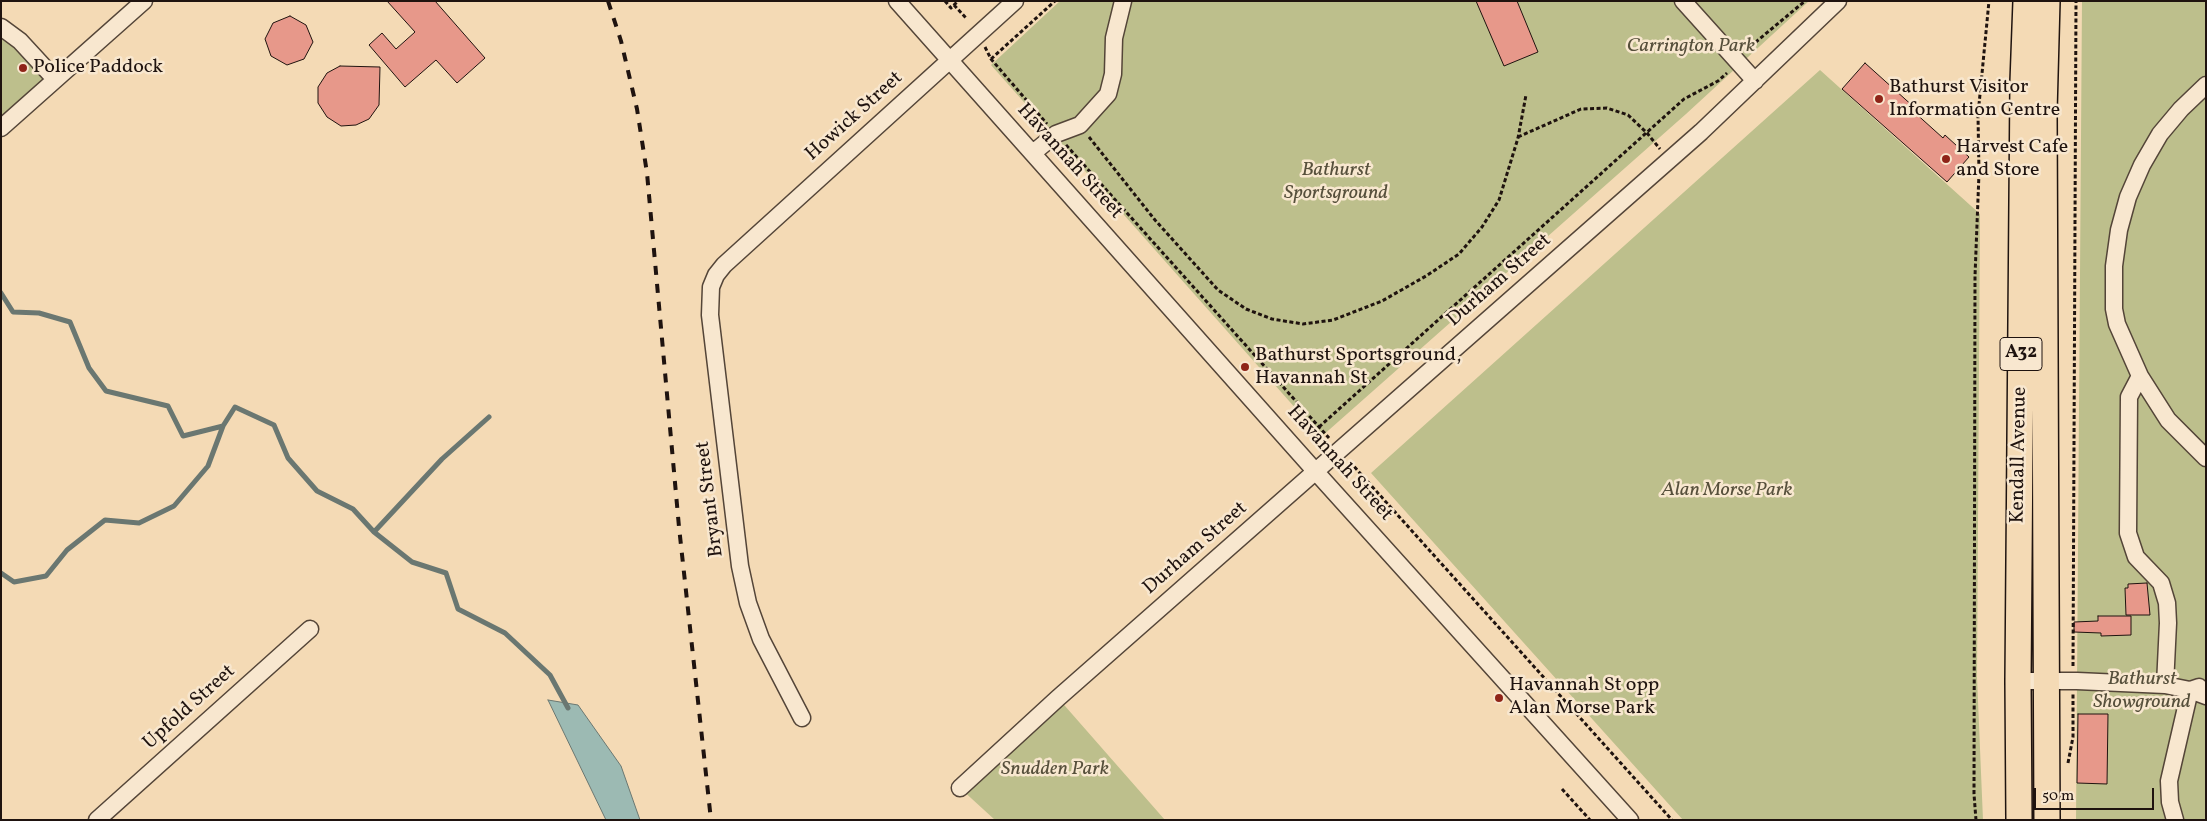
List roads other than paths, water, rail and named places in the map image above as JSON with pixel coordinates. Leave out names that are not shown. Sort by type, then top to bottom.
[{"type":"highway","name":"Kendall Avenue","points":[[2019,820],[2018,681],[2023,82],[2026,1]]},
{"type":"highway","name":"Kendall Avenue","points":[[2047,1],[2044,112],[2047,820]]},
{"type":"street","points":[[1,128],[144,1]]},
{"type":"street","name":"Havannah Street","points":[[897,1],[1316,472],[1630,820]]},
{"type":"street","name":"Howick Street","points":[[724,266],[1016,1]]},
{"type":"street","points":[[1033,153],[1056,134],[1080,125],[1103,100],[1112,83],[1114,38],[1123,1]]},
{"type":"street","points":[[1683,1],[1755,81]]},
{"type":"street","name":"Durham Street","points":[[960,788],[1058,698],[1668,160],[1755,81],[1838,1]]},
{"type":"street","points":[[1,27],[20,41],[55,79]]},
{"type":"street","points":[[2206,85],[2181,109],[2160,134],[2142,165],[2128,197],[2119,230],[2114,266],[2114,309],[2117,324],[2140,376],[2168,420],[2206,458]]},
{"type":"street","name":"Bryant Street","points":[[724,266],[716,275],[711,287],[710,301],[740,566],[748,603],[761,639],[802,718]]},
{"type":"street","points":[[2140,376],[2129,397],[2128,533],[2136,558],[2161,583],[2166,603],[2168,623],[2165,685]]},
{"type":"street","name":"Upfold Street","points":[[97,820],[310,628]]},
{"type":"street","points":[[2018,681],[2165,685],[2190,690],[2206,696]]},
{"type":"street","points":[[2190,690],[2206,685]]},
{"type":"street","points":[[2175,820],[2170,802],[2169,781],[2190,690]]},
{"type":"water","points":[[548,700],[578,705],[621,766],[640,820],[606,820]]},
{"type":"waterway","points":[[1,293],[13,312],[39,313],[70,322],[89,368],[106,391],[168,406],[183,436],[223,426]]},
{"type":"waterway","points":[[1,573],[14,582],[46,576],[67,550],[105,520],[139,523],[174,506],[208,466],[223,426],[235,407],[274,425],[288,458],[317,491],[353,509],[374,532],[412,562],[446,573],[458,609],[505,633],[550,675],[568,708]]},
{"type":"waterway","points":[[374,532],[442,459],[489,417]]},
{"type":"railway","points":[[608,1],[621,41],[637,109],[647,173],[679,527],[711,820]]},
{"type":"place","name":"Police Paddock","points":[[23,68]]},
{"type":"place","name":"Bathurst Visitor Information Centre","points":[[1879,99]]},
{"type":"place","name":"Harvest Cafe and Store","points":[[1946,159]]},
{"type":"place","name":"Bathurst Sportsground, Havannah St","points":[[1245,367]]},
{"type":"place","name":"Havannah St opp Alan Morse Park","points":[[1499,698]]},
{"type":"park label","name":"Carrington Park","points":[[1691,47]]},
{"type":"park label","name":"Bathurst Sportsground","points":[[1336,182]]},
{"type":"park label","name":"Alan Morse Park","points":[[1727,491]]},
{"type":"park label","name":"Bathurst Showground","points":[[2142,692]]},
{"type":"park label","name":"Snudden Park","points":[[1055,770]]}]
